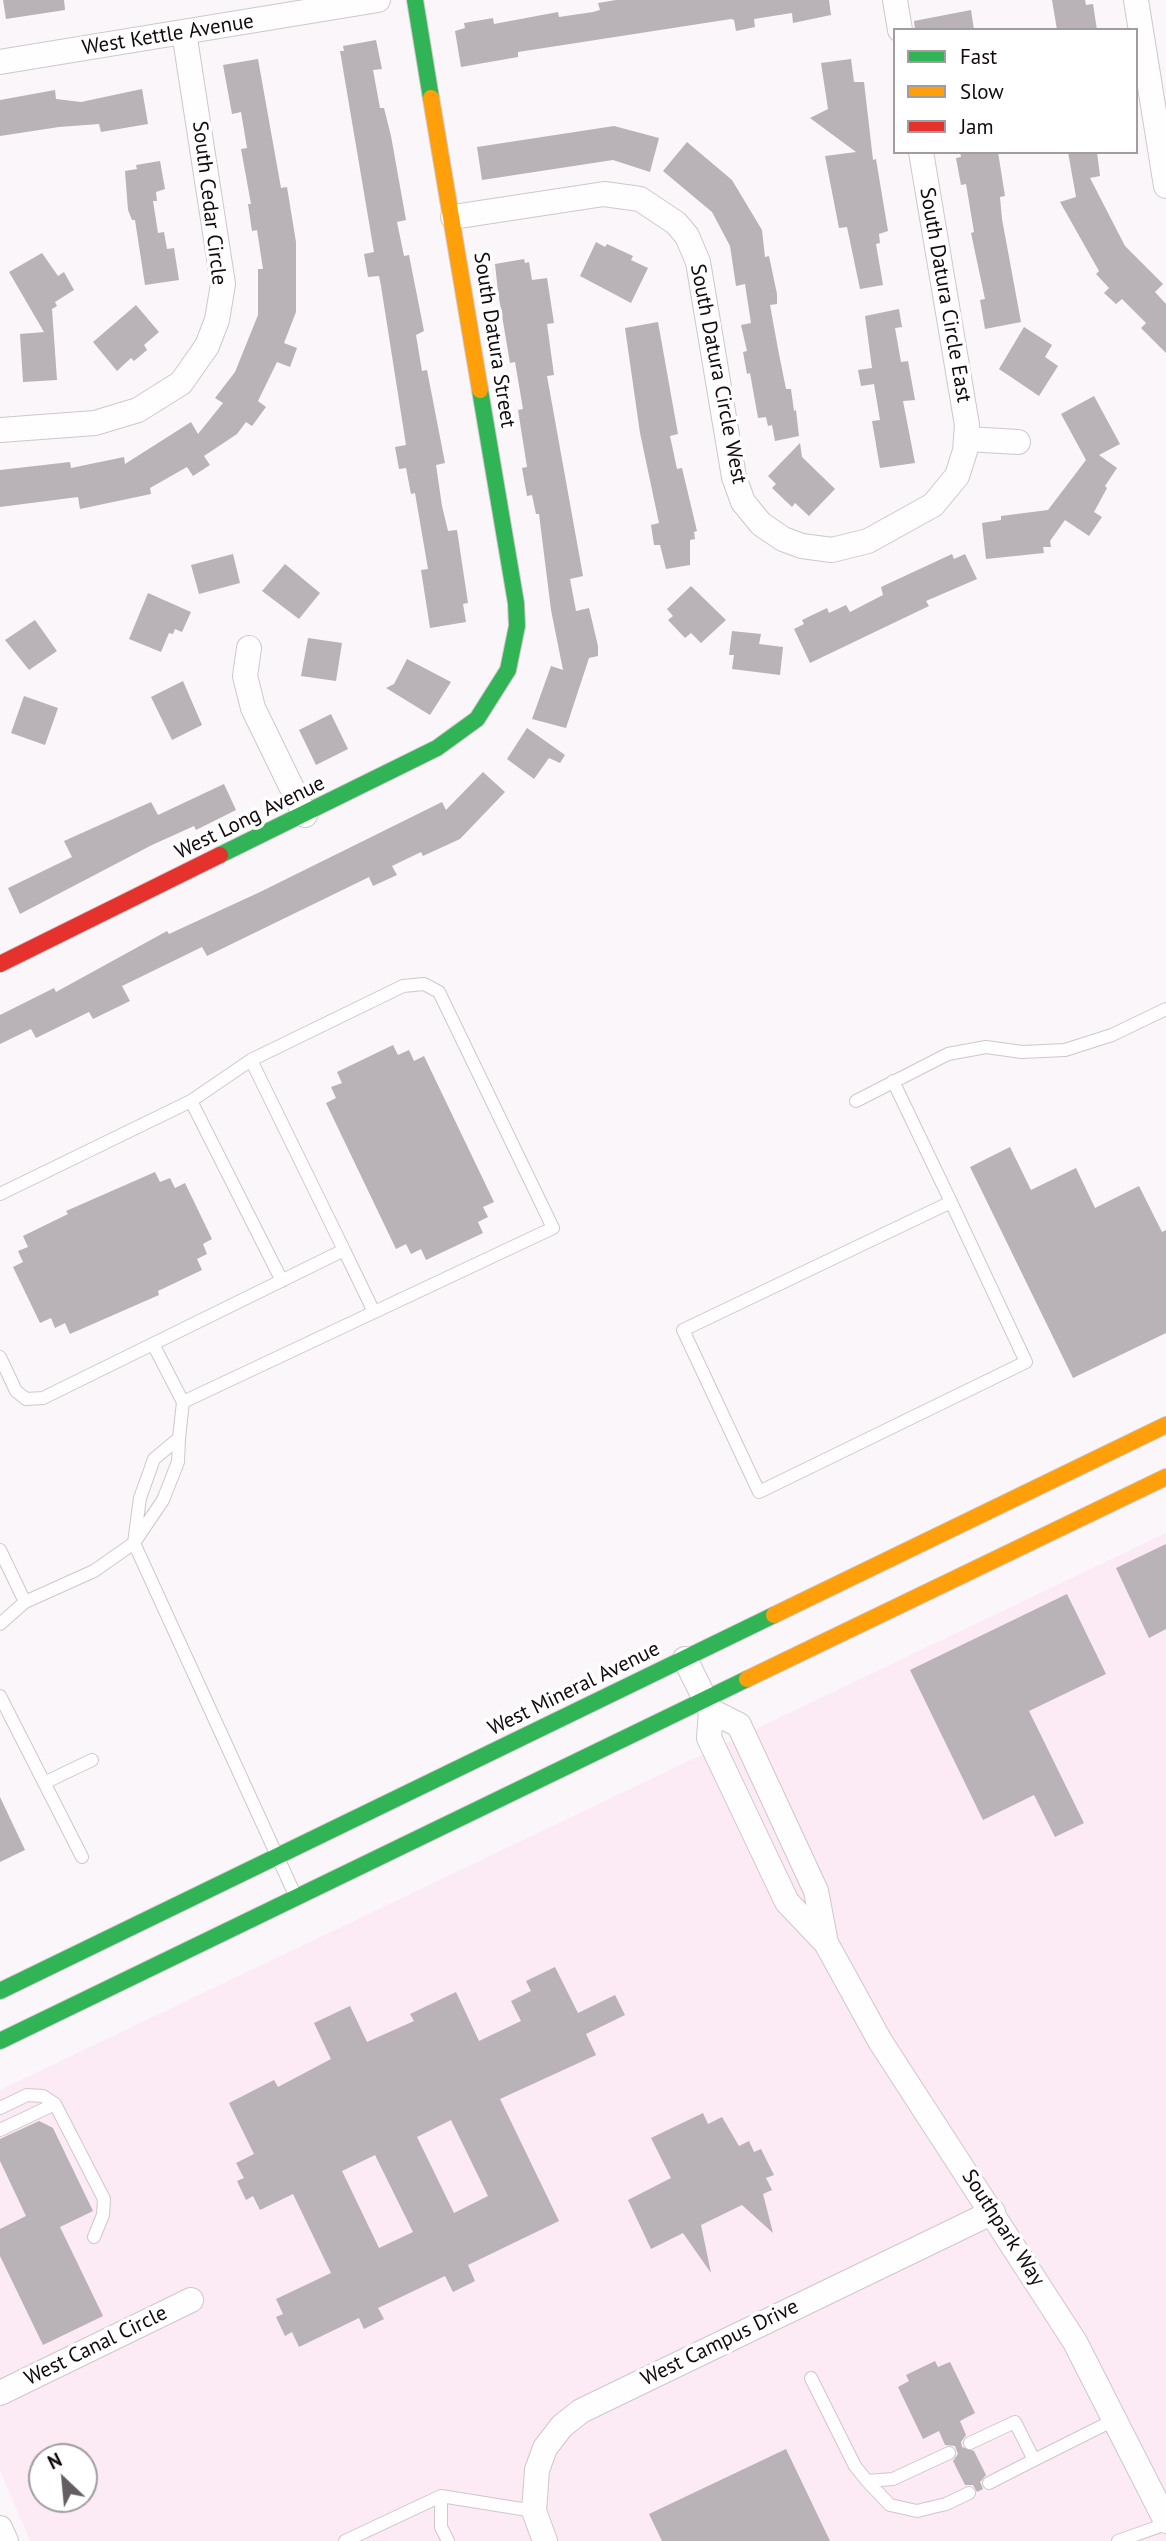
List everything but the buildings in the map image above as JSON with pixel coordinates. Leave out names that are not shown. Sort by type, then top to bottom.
[{"type":"main road","name":"South Datura Street","points":[[415,0],[516,603],[513,650],[500,685]]},
{"type":"main road","name":"West Long Avenue","points":[[0,964],[305,815],[454,738],[477,719],[500,685]]},
{"type":"main road","name":"West Mineral Avenue","points":[[0,1991],[1166,1425]]},
{"type":"main road","points":[[0,2040],[708,1704],[1166,1477]]},
{"type":"street","name":"West Kettle Avenue","points":[[0,62],[378,0]]},
{"type":"street","points":[[895,0],[900,28]]},
{"type":"street","points":[[1136,0],[1166,186]]},
{"type":"street","name":"South Cedar Circle","points":[[0,430],[95,423],[138,410],[181,383],[206,346],[217,320],[223,284],[184,33]]},
{"type":"street","name":"South Datura Circle East","points":[[862,543],[933,505],[957,476],[967,439],[921,154]]},
{"type":"street","name":"South Datura Circle West","points":[[453,217],[604,194],[640,199],[662,211],[687,236],[698,262],[734,477],[743,502],[761,524],[783,539],[802,546],[832,550],[862,543]]},
{"type":"street","points":[[967,439],[1018,442]]},
{"type":"street","points":[[249,648],[245,676],[253,708],[305,815]]},
{"type":"street","name":"Southpark Way","points":[[685,1658],[708,1704],[709,1738],[787,1902],[825,1943],[880,2041],[1075,2342],[1166,2522]]},
{"type":"street","name":"Southpark Way","points":[[708,1704],[739,1724],[816,1891],[825,1943]]},
{"type":"street","name":"West Campus Drive","points":[[545,2541],[534,2511],[533,2487],[545,2448],[562,2426],[581,2411],[993,2212]]},
{"type":"street","name":"West Canal Circle","points":[[0,2393],[191,2300]]},
{"type":"street","points":[[0,2528],[6,2541]]},
{"type":"lane","points":[[0,1194],[191,1101],[251,1060],[403,986],[424,984],[439,992],[553,1228],[183,1402]]},
{"type":"lane","points":[[856,1101],[948,1054],[986,1046],[1022,1052],[1065,1050],[1112,1035],[1166,1009]]},
{"type":"lane","points":[[251,1060],[374,1312]]},
{"type":"lane","points":[[894,1082],[951,1202],[1026,1362],[759,1492],[683,1330],[951,1202]]},
{"type":"lane","points":[[191,1101],[282,1281]]},
{"type":"lane","points":[[0,1357],[16,1391],[26,1399],[43,1398],[344,1250]]},
{"type":"lane","points":[[0,1624],[25,1602],[94,1571],[134,1544],[163,1500],[178,1462],[183,1402],[153,1344]]},
{"type":"lane","points":[[179,1438],[153,1459],[140,1498],[134,1544],[296,1899]]},
{"type":"lane","points":[[0,1550],[25,1602]]},
{"type":"lane","points":[[0,1696],[82,1857]]},
{"type":"lane","points":[[44,1783],[92,1760]]},
{"type":"lane","points":[[0,2108],[27,2095],[43,2096],[55,2104],[104,2199],[103,2215],[94,2237]]},
{"type":"lane","points":[[0,2130],[55,2104]]},
{"type":"lane","points":[[811,2378],[855,2466],[890,2505],[917,2511],[946,2504],[969,2493]]},
{"type":"lane","points":[[989,2483],[1116,2419]]},
{"type":"lane","points":[[970,2443],[1015,2421],[1034,2460]]},
{"type":"lane","points":[[867,2481],[894,2479],[949,2453]]},
{"type":"lane","points":[[345,2541],[441,2496],[534,2511]]},
{"type":"lane","points":[[441,2496],[441,2527],[448,2541]]},
{"type":"lane","points":[[1118,2541],[1166,2522]]},
{"type":"shaded area","points":[[1166,1533],[1166,2541],[30,2541],[0,2470],[0,2090]]},
{"type":"traffic: fast","points":[[415,0],[431,98]]},
{"type":"traffic: fast","points":[[220,855],[437,748],[477,719],[508,670],[517,626],[516,603],[480,390]]},
{"type":"traffic: fast","points":[[0,1991],[774,1615]]},
{"type":"traffic: fast","points":[[0,2041],[747,1679]]},
{"type":"traffic: slow","points":[[431,98],[480,390]]},
{"type":"traffic: slow","points":[[774,1615],[1166,1425]]},
{"type":"traffic: slow","points":[[747,1679],[1166,1477]]},
{"type":"traffic: jam","points":[[0,964],[220,855]]}]
